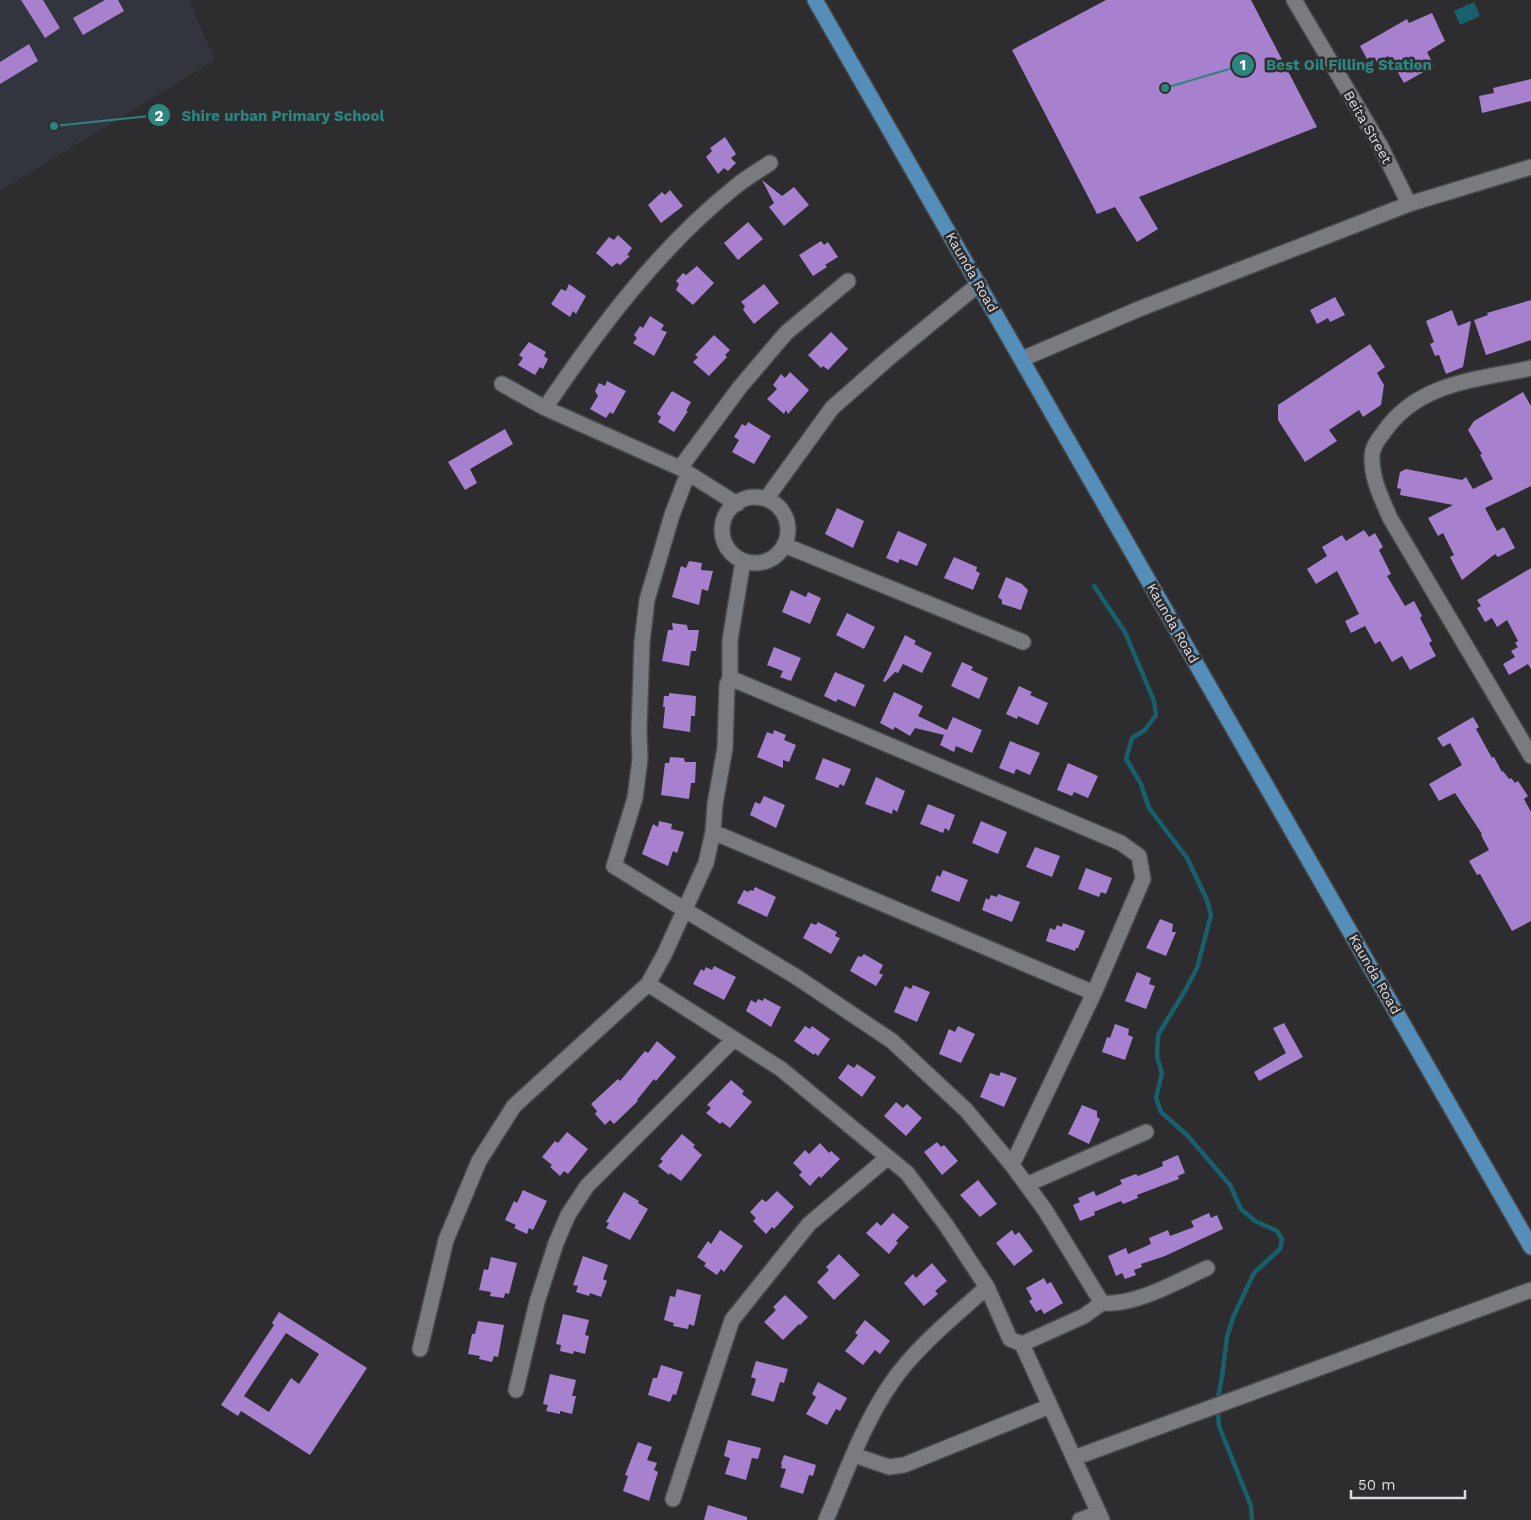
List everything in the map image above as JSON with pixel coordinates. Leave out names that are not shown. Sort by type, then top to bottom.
[{"type":"main road","name":"Kaunda Road","points":[[815,0],[1531,1247]]},
{"type":"street","name":"Beita Street","points":[[1294,0],[1380,146],[1409,204]]},
{"type":"street","points":[[545,408],[608,319],[689,227],[736,186],[770,163]]},
{"type":"street","points":[[1022,359],[1175,294],[1409,204],[1531,167]]},
{"type":"street","points":[[848,281],[786,333],[740,387],[684,471],[657,559],[647,600],[642,642],[640,759],[635,798],[614,866],[795,976],[892,1040],[966,1110],[1028,1184],[1102,1303]]},
{"type":"street","points":[[766,500],[832,408],[890,357],[979,284]]},
{"type":"street","points":[[1531,368],[1447,386],[1424,395],[1394,418],[1376,443],[1371,457],[1373,476],[1390,518],[1531,756]]},
{"type":"street","points":[[502,384],[545,408],[684,471],[737,504]]},
{"type":"street","points":[[753,497],[766,500],[777,506],[785,516],[788,529],[784,545],[779,553],[768,560],[756,564],[743,562],[732,555],[724,544],[721,532],[724,519],[730,508],[737,504],[741,500],[753,497]]},
{"type":"street","points":[[784,545],[1023,642]]},
{"type":"street","points":[[420,1350],[446,1240],[479,1161],[514,1106],[648,984],[664,955],[706,863],[713,832],[715,804],[725,748],[727,685],[730,678],[730,640],[743,562]]},
{"type":"street","points":[[730,678],[954,774],[1122,843],[1139,856],[1143,879],[1094,993],[1012,1164]]},
{"type":"street","points":[[713,832],[1094,993]]},
{"type":"street","points":[[648,984],[781,1070],[906,1173],[946,1225],[987,1287],[1010,1339],[1022,1344],[1100,1516],[1080,1520]]},
{"type":"street","points":[[516,1390],[537,1302],[556,1243],[568,1215],[587,1186],[733,1040]]},
{"type":"street","points":[[1028,1184],[1146,1132]]},
{"type":"street","points":[[673,1499],[732,1320],[809,1224],[887,1158]]},
{"type":"street","points":[[1022,1344],[1084,1316],[1102,1303],[1116,1304],[1147,1294],[1207,1268]]},
{"type":"street","points":[[826,1520],[866,1428],[892,1382],[927,1342],[987,1287]]},
{"type":"street","points":[[1074,1458],[1531,1290]]},
{"type":"street","points":[[854,1455],[889,1467],[904,1465],[1050,1406]]},
{"type":"shaded area","points":[[0,0],[189,0],[215,60],[0,191]]},
{"type":"water","points":[[1474,2],[1480,16],[1460,25],[1454,11]]},
{"type":"building","points":[[21,0],[43,0],[60,28],[45,38]]},
{"type":"building","points":[[105,0],[118,0],[124,11],[83,35],[73,18]]},
{"type":"building","points":[[1106,0],[1251,0],[1317,127],[1139,197],[1158,229],[1137,242],[1115,207],[1097,214],[1012,50]]},
{"type":"building","points":[[1432,13],[1445,41],[1427,52],[1434,66],[1404,83],[1388,56],[1374,64],[1370,57],[1367,59],[1360,46],[1407,19],[1409,23]]},
{"type":"building","points":[[29,44],[38,61],[0,84],[0,62]]},
{"type":"building","points":[[1531,79],[1531,101],[1482,113],[1479,96],[1494,93],[1493,88]]},
{"type":"building","points":[[725,137],[736,154],[731,158],[736,163],[728,171],[724,168],[718,174],[706,157],[712,151],[710,148]]},
{"type":"building","points":[[762,180],[782,196],[794,187],[809,205],[784,226],[769,207],[774,203]]},
{"type":"building","points":[[670,190],[683,206],[661,223],[648,205],[662,192],[665,195]]},
{"type":"building","points":[[748,222],[763,239],[738,260],[724,243]]},
{"type":"building","points":[[618,235],[632,248],[627,255],[630,256],[620,265],[617,263],[612,267],[596,253],[609,237],[614,240]]},
{"type":"building","points":[[821,241],[824,245],[828,242],[838,257],[813,276],[799,255]]},
{"type":"building","points":[[697,266],[714,283],[693,305],[676,290],[679,284],[676,281],[683,273],[686,275]]},
{"type":"building","points":[[569,284],[586,296],[576,314],[573,311],[570,317],[551,304],[561,289],[566,291]]},
{"type":"building","points":[[764,284],[779,303],[754,324],[743,310],[745,306],[741,302]]},
{"type":"building","points":[[1335,297],[1345,315],[1330,322],[1328,318],[1317,324],[1310,310]]},
{"type":"building","points":[[1531,300],[1531,340],[1486,355],[1474,320],[1488,315],[1487,313]]},
{"type":"building","points":[[1452,310],[1458,326],[1471,321],[1463,367],[1446,374],[1439,355],[1435,356],[1430,344],[1434,342],[1426,321]]},
{"type":"building","points":[[650,316],[664,325],[661,330],[667,332],[654,356],[633,343],[637,338],[634,335],[640,326],[643,328]]},
{"type":"building","points":[[831,332],[848,349],[828,370],[823,366],[821,368],[808,355]]},
{"type":"building","points":[[714,335],[730,350],[725,355],[727,357],[709,376],[693,362],[698,357],[695,355]]},
{"type":"building","points":[[529,342],[546,352],[544,356],[548,359],[543,369],[540,367],[535,375],[518,365],[523,358],[519,355]]},
{"type":"building","points":[[1370,344],[1385,367],[1377,373],[1384,385],[1381,405],[1363,417],[1359,410],[1329,430],[1337,441],[1305,462],[1278,420],[1278,405]]},
{"type":"building","points":[[790,372],[809,390],[788,414],[786,410],[784,414],[767,399],[777,389],[773,385],[781,374],[785,378]]},
{"type":"building","points":[[607,381],[626,391],[613,414],[610,412],[606,418],[590,409],[598,396],[595,391],[599,383],[605,386]]},
{"type":"building","points":[[672,391],[691,402],[686,411],[688,411],[674,432],[658,422],[661,417],[657,414]]},
{"type":"building","points":[[1523,392],[1531,406],[1531,486],[1485,508],[1497,531],[1504,527],[1515,548],[1498,557],[1495,554],[1462,580],[1450,557],[1454,555],[1443,533],[1438,536],[1428,518],[1453,505],[1400,495],[1401,489],[1397,488],[1400,472],[1406,469],[1462,480],[1466,477],[1473,489],[1493,479],[1480,455],[1482,454],[1468,430],[1474,421]]},
{"type":"building","points":[[748,422],[771,436],[754,464],[732,452],[739,440],[734,437],[742,424],[746,426]]},
{"type":"building","points":[[505,429],[513,444],[470,469],[477,483],[465,490],[448,462]]},
{"type":"building","points":[[837,508],[864,521],[853,548],[825,534]]},
{"type":"building","points":[[1364,530],[1369,537],[1375,533],[1383,547],[1379,550],[1391,574],[1387,576],[1405,606],[1414,601],[1422,616],[1420,618],[1432,641],[1429,643],[1436,656],[1410,670],[1402,656],[1392,662],[1380,641],[1375,644],[1365,626],[1351,633],[1345,621],[1359,614],[1337,571],[1316,584],[1307,569],[1327,556],[1322,547],[1342,535],[1346,541]]},
{"type":"building","points":[[898,531],[927,544],[917,566],[900,559],[898,563],[886,558]]},
{"type":"building","points":[[954,557],[977,567],[976,571],[980,573],[973,590],[944,578]]},
{"type":"building","points":[[689,561],[702,563],[701,570],[713,571],[708,591],[702,589],[699,605],[672,597],[681,566],[686,568]]},
{"type":"building","points":[[1531,568],[1531,669],[1528,664],[1509,675],[1503,664],[1515,657],[1511,651],[1518,647],[1515,643],[1518,641],[1507,620],[1497,627],[1492,618],[1485,622],[1477,608],[1481,606],[1477,600]]},
{"type":"building","points":[[1006,577],[1022,584],[1028,590],[1021,610],[1002,604],[1002,600],[998,597]]},
{"type":"building","points":[[791,590],[806,597],[808,592],[821,598],[810,624],[782,612]]},
{"type":"building","points":[[847,613],[875,627],[864,649],[836,635]]},
{"type":"building","points":[[672,623],[687,625],[688,630],[699,630],[696,651],[691,651],[689,666],[662,661],[668,630],[673,630]]},
{"type":"building","points":[[905,635],[916,641],[914,644],[932,653],[922,673],[903,664],[898,673],[895,672],[885,682],[883,681]]},
{"type":"building","points":[[774,647],[801,658],[791,681],[780,677],[783,671],[767,665]]},
{"type":"building","points":[[962,662],[973,667],[971,670],[988,678],[979,699],[951,686]]},
{"type":"building","points":[[835,672],[865,685],[855,707],[838,699],[836,702],[824,696]]},
{"type":"building","points":[[1019,686],[1032,692],[1030,695],[1048,703],[1038,725],[1018,716],[1017,719],[1006,714]]},
{"type":"building","points":[[894,692],[923,706],[918,716],[947,730],[953,717],[982,730],[972,753],[956,746],[954,752],[940,745],[944,735],[915,728],[910,736],[895,727],[893,730],[880,723]]},
{"type":"building","points":[[669,693],[696,696],[695,716],[691,716],[690,732],[663,728],[664,696],[669,696]]},
{"type":"building","points":[[1473,717],[1479,727],[1476,729],[1492,758],[1494,757],[1502,772],[1509,779],[1511,778],[1515,783],[1518,781],[1528,796],[1524,799],[1531,812],[1531,921],[1512,931],[1480,874],[1477,875],[1469,861],[1489,850],[1482,834],[1455,793],[1439,801],[1429,784],[1462,765],[1450,743],[1443,747],[1437,738]]},
{"type":"building","points":[[774,730],[786,735],[784,740],[796,745],[789,762],[783,760],[783,768],[757,757],[767,732],[773,734]]},
{"type":"building","points":[[1010,741],[1040,753],[1030,775],[1016,769],[1014,774],[999,768]]},
{"type":"building","points":[[670,757],[684,758],[685,762],[696,762],[695,783],[691,783],[689,799],[661,795],[665,763],[669,763]]},
{"type":"building","points":[[823,758],[851,769],[844,786],[840,784],[838,788],[815,779]]},
{"type":"building","points":[[1068,763],[1098,776],[1088,798],[1074,792],[1072,796],[1057,790]]},
{"type":"building","points":[[876,777],[905,791],[897,812],[893,809],[892,814],[865,804]]},
{"type":"building","points":[[764,796],[785,805],[776,828],[750,815],[755,802],[760,804]]},
{"type":"building","points":[[928,804],[955,815],[949,831],[945,828],[943,833],[920,824]]},
{"type":"building","points":[[659,821],[672,824],[671,829],[684,832],[677,853],[673,851],[668,866],[642,854],[653,824],[658,827]]},
{"type":"building","points":[[981,821],[1007,832],[998,854],[972,843]]},
{"type":"building","points":[[1035,847],[1060,856],[1052,877],[1026,867]]},
{"type":"building","points":[[1086,868],[1112,878],[1106,894],[1101,892],[1099,897],[1078,889]]},
{"type":"building","points":[[943,870],[968,880],[959,902],[931,891],[937,875],[940,877]]},
{"type":"building","points":[[755,887],[776,897],[767,917],[737,903],[744,890],[748,892],[750,890],[753,891]]},
{"type":"building","points":[[998,894],[1020,902],[1012,922],[982,910],[986,898],[989,900],[991,895],[997,897]]},
{"type":"building","points":[[1160,919],[1173,924],[1172,932],[1176,932],[1166,956],[1146,948]]},
{"type":"building","points":[[818,922],[837,932],[835,936],[840,938],[831,954],[803,938],[811,923],[816,925]]},
{"type":"building","points":[[1063,923],[1085,931],[1075,951],[1046,941],[1050,928],[1055,930],[1057,925],[1062,927]]},
{"type":"building","points":[[864,954],[883,965],[879,973],[883,975],[876,986],[850,971],[858,956],[861,957]]},
{"type":"building","points":[[714,966],[736,977],[724,1000],[693,984],[701,969],[704,971],[706,967],[712,970]]},
{"type":"building","points":[[1137,972],[1151,978],[1149,984],[1155,986],[1146,1009],[1125,1001]]},
{"type":"building","points":[[913,985],[930,992],[917,1022],[894,1012],[905,986],[911,989]]},
{"type":"building","points":[[764,998],[781,1007],[771,1027],[746,1011],[751,1000],[756,1003],[758,999],[763,1001]]},
{"type":"building","points":[[1284,1023],[1303,1057],[1259,1081],[1254,1072],[1286,1053],[1273,1028]]},
{"type":"building","points":[[1115,1024],[1129,1029],[1128,1035],[1133,1037],[1125,1060],[1102,1052],[1107,1037],[1110,1038]]},
{"type":"building","points":[[805,1026],[810,1029],[812,1026],[830,1039],[818,1056],[794,1041]]},
{"type":"building","points":[[958,1026],[975,1034],[961,1063],[939,1054],[949,1029],[955,1032]]},
{"type":"building","points":[[657,1041],[676,1057],[656,1081],[654,1079],[638,1101],[614,1124],[610,1120],[605,1125],[595,1114],[597,1111],[591,1104],[618,1079],[620,1081],[645,1051],[648,1053]]},
{"type":"building","points":[[848,1064],[854,1068],[857,1064],[876,1077],[862,1097],[838,1078]]},
{"type":"building","points":[[1001,1072],[1017,1078],[1004,1107],[980,1097],[990,1073],[999,1076]]},
{"type":"building","points":[[731,1080],[744,1091],[742,1094],[752,1102],[730,1128],[722,1122],[720,1124],[706,1113],[711,1108],[707,1105]]},
{"type":"building","points":[[896,1102],[903,1108],[907,1104],[922,1118],[906,1136],[884,1116]]},
{"type":"building","points":[[1082,1105],[1097,1111],[1097,1117],[1100,1119],[1089,1144],[1068,1134]]},
{"type":"building","points":[[567,1132],[588,1149],[568,1174],[564,1171],[560,1176],[550,1167],[552,1165],[542,1157],[555,1141],[558,1143]]},
{"type":"building","points":[[682,1134],[695,1145],[693,1147],[702,1155],[681,1181],[670,1173],[669,1175],[658,1166],[663,1161],[660,1159]]},
{"type":"building","points":[[937,1142],[941,1147],[944,1145],[958,1161],[942,1175],[924,1152]]},
{"type":"building","points":[[820,1143],[829,1153],[831,1151],[840,1159],[810,1186],[799,1175],[802,1172],[793,1163],[805,1150],[809,1154]]},
{"type":"building","points":[[1178,1155],[1185,1173],[1178,1176],[1179,1179],[1137,1195],[1138,1198],[1123,1204],[1121,1201],[1094,1212],[1095,1215],[1080,1221],[1073,1205],[1080,1202],[1078,1198],[1094,1191],[1096,1196],[1122,1184],[1120,1180],[1136,1174],[1138,1176],[1163,1166],[1162,1162]]},
{"type":"building","points":[[978,1180],[997,1204],[980,1217],[960,1195]]},
{"type":"building","points":[[523,1190],[547,1201],[533,1230],[529,1228],[527,1234],[514,1228],[516,1225],[505,1220],[514,1201],[517,1203]]},
{"type":"building","points":[[777,1191],[794,1207],[774,1229],[772,1227],[766,1234],[753,1221],[756,1218],[750,1212],[762,1199],[766,1202]]},
{"type":"building","points":[[624,1192],[648,1209],[630,1240],[606,1228],[609,1223],[606,1222]]},
{"type":"building","points":[[893,1213],[909,1227],[896,1241],[898,1243],[889,1254],[866,1233],[877,1222],[881,1226]]},
{"type":"building","points":[[1209,1213],[1211,1218],[1217,1215],[1223,1229],[1165,1256],[1141,1264],[1142,1267],[1134,1270],[1136,1275],[1125,1279],[1122,1273],[1116,1276],[1108,1256],[1126,1248],[1128,1254],[1151,1244],[1149,1238],[1168,1230],[1170,1236],[1194,1227],[1191,1221]]},
{"type":"building","points":[[720,1230],[743,1246],[724,1272],[721,1269],[717,1275],[704,1266],[706,1263],[697,1257],[708,1241],[711,1244]]},
{"type":"building","points":[[1012,1230],[1015,1235],[1019,1232],[1033,1251],[1014,1266],[996,1243]]},
{"type":"building","points":[[839,1254],[860,1275],[834,1300],[817,1282],[829,1270],[826,1267]]},
{"type":"building","points":[[583,1256],[608,1265],[603,1279],[607,1281],[601,1297],[590,1293],[589,1296],[576,1292],[578,1286],[573,1285]]},
{"type":"building","points":[[491,1257],[517,1263],[509,1294],[505,1293],[504,1298],[490,1296],[491,1292],[479,1290],[484,1269],[488,1270]]},
{"type":"building","points":[[932,1263],[947,1281],[935,1291],[938,1294],[924,1306],[904,1283],[913,1274],[916,1278]]},
{"type":"building","points":[[1044,1278],[1047,1284],[1051,1282],[1063,1303],[1044,1314],[1041,1309],[1036,1312],[1029,1301],[1032,1299],[1026,1288]]},
{"type":"building","points":[[677,1289],[701,1295],[694,1326],[689,1324],[688,1329],[673,1326],[674,1323],[664,1320],[670,1296],[675,1297]]},
{"type":"building","points":[[785,1295],[808,1317],[783,1340],[764,1322],[776,1310],[773,1307]]},
{"type":"building","points":[[279,1312],[367,1368],[310,1455],[241,1411],[238,1416],[221,1405],[274,1325],[272,1323]],"holes":[[[286,1333],[319,1354],[299,1384],[291,1378],[269,1412],[244,1396]]]},
{"type":"building","points":[[563,1314],[589,1320],[585,1335],[589,1336],[585,1354],[574,1351],[573,1354],[560,1351],[561,1345],[556,1344]]},
{"type":"building","points":[[865,1320],[890,1341],[880,1354],[875,1350],[863,1365],[845,1351],[858,1335],[855,1333]]},
{"type":"building","points":[[478,1321],[504,1325],[498,1357],[494,1356],[492,1362],[479,1359],[480,1356],[468,1354],[472,1334],[475,1334]]},
{"type":"building","points":[[756,1361],[788,1369],[784,1383],[780,1382],[774,1402],[751,1395],[756,1379],[751,1377]]},
{"type":"building","points":[[661,1365],[683,1372],[676,1395],[673,1394],[670,1402],[648,1395],[653,1378],[657,1378]]},
{"type":"building","points":[[550,1374],[576,1380],[572,1396],[576,1396],[572,1414],[560,1411],[560,1414],[546,1411],[548,1405],[543,1404]]},
{"type":"building","points":[[818,1382],[847,1398],[840,1411],[836,1409],[827,1425],[806,1414],[816,1397],[812,1394]]},
{"type":"building","points":[[728,1440],[761,1448],[758,1459],[752,1458],[746,1480],[725,1474],[730,1458],[724,1456]]},
{"type":"building","points":[[638,1442],[652,1447],[647,1460],[657,1463],[654,1470],[658,1472],[649,1501],[623,1491],[628,1476],[625,1475]]},
{"type":"building","points":[[784,1455],[816,1465],[813,1476],[809,1475],[803,1494],[780,1487],[786,1469],[781,1468]]},
{"type":"building","points":[[708,1505],[747,1517],[747,1520],[704,1520]]},
{"type":"waterway","points":[[1094,586],[1125,632],[1154,701],[1156,715],[1145,730],[1132,738],[1126,759],[1141,784],[1149,808],[1187,858],[1207,900],[1211,915],[1197,968],[1158,1035],[1157,1057],[1162,1073],[1156,1098],[1161,1112],[1187,1135],[1230,1185],[1241,1209],[1255,1221],[1277,1231],[1282,1239],[1280,1249],[1254,1273],[1234,1315],[1227,1337],[1217,1403],[1219,1426],[1251,1506],[1252,1520]]},
{"type":"place","name":"Best Oil Filling Station","points":[[1165,88]]},
{"type":"place","name":"Shire urban Primary School","points":[[54,126]]}]
